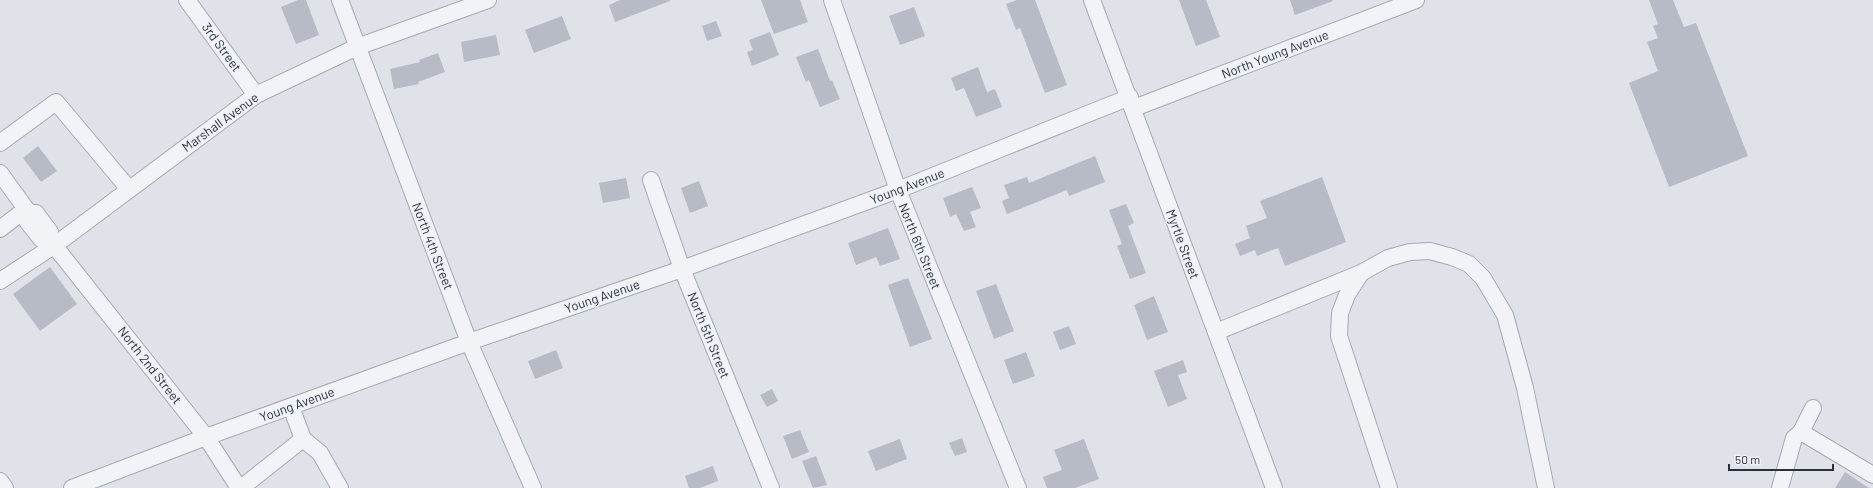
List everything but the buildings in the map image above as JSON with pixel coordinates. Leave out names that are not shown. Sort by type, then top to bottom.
[{"type":"street","name":"3rd Street","points":[[187,0],[256,95]]},
{"type":"street","name":"North 4th Street","points":[[340,0],[469,342],[533,488]]},
{"type":"street","name":"Marshall Avenue","points":[[0,281],[52,242],[129,189],[256,95],[357,47],[488,0]]},
{"type":"street","name":"North 6th Street","points":[[832,0],[898,190],[1018,488]]},
{"type":"street","name":"Myrtle Street","points":[[1093,0],[1274,488]]},
{"type":"street","name":"North Young Avenue","points":[[1132,103],[1416,0]]},
{"type":"street","points":[[0,143],[56,102],[129,189]]},
{"type":"street","name":"Young Avenue","points":[[72,488],[206,436],[291,407],[469,342],[682,269],[1132,103]]},
{"type":"street","points":[[2,178],[28,211],[28,221],[41,239],[52,242]]},
{"type":"street","name":"North 5th Street","points":[[651,180],[682,269],[771,488]]},
{"type":"street","points":[[0,229],[28,211]]},
{"type":"street","name":"North 2nd Street","points":[[52,242],[206,436],[240,488]]},
{"type":"street","points":[[1216,332],[1361,273],[1388,258],[1410,252],[1430,251],[1452,257],[1469,264],[1483,278],[1499,304],[1511,334],[1525,388],[1546,488]]},
{"type":"street","points":[[1361,273],[1348,295],[1340,313],[1339,336],[1389,488]]},
{"type":"street","points":[[291,407],[303,440],[320,453],[340,488]]},
{"type":"street","points":[[1780,488],[1794,438],[1801,432],[1813,408]]},
{"type":"street","points":[[1801,432],[1873,475]]},
{"type":"street","points":[[240,488],[303,440]]},
{"type":"street","points":[[0,481],[5,488]]}]
